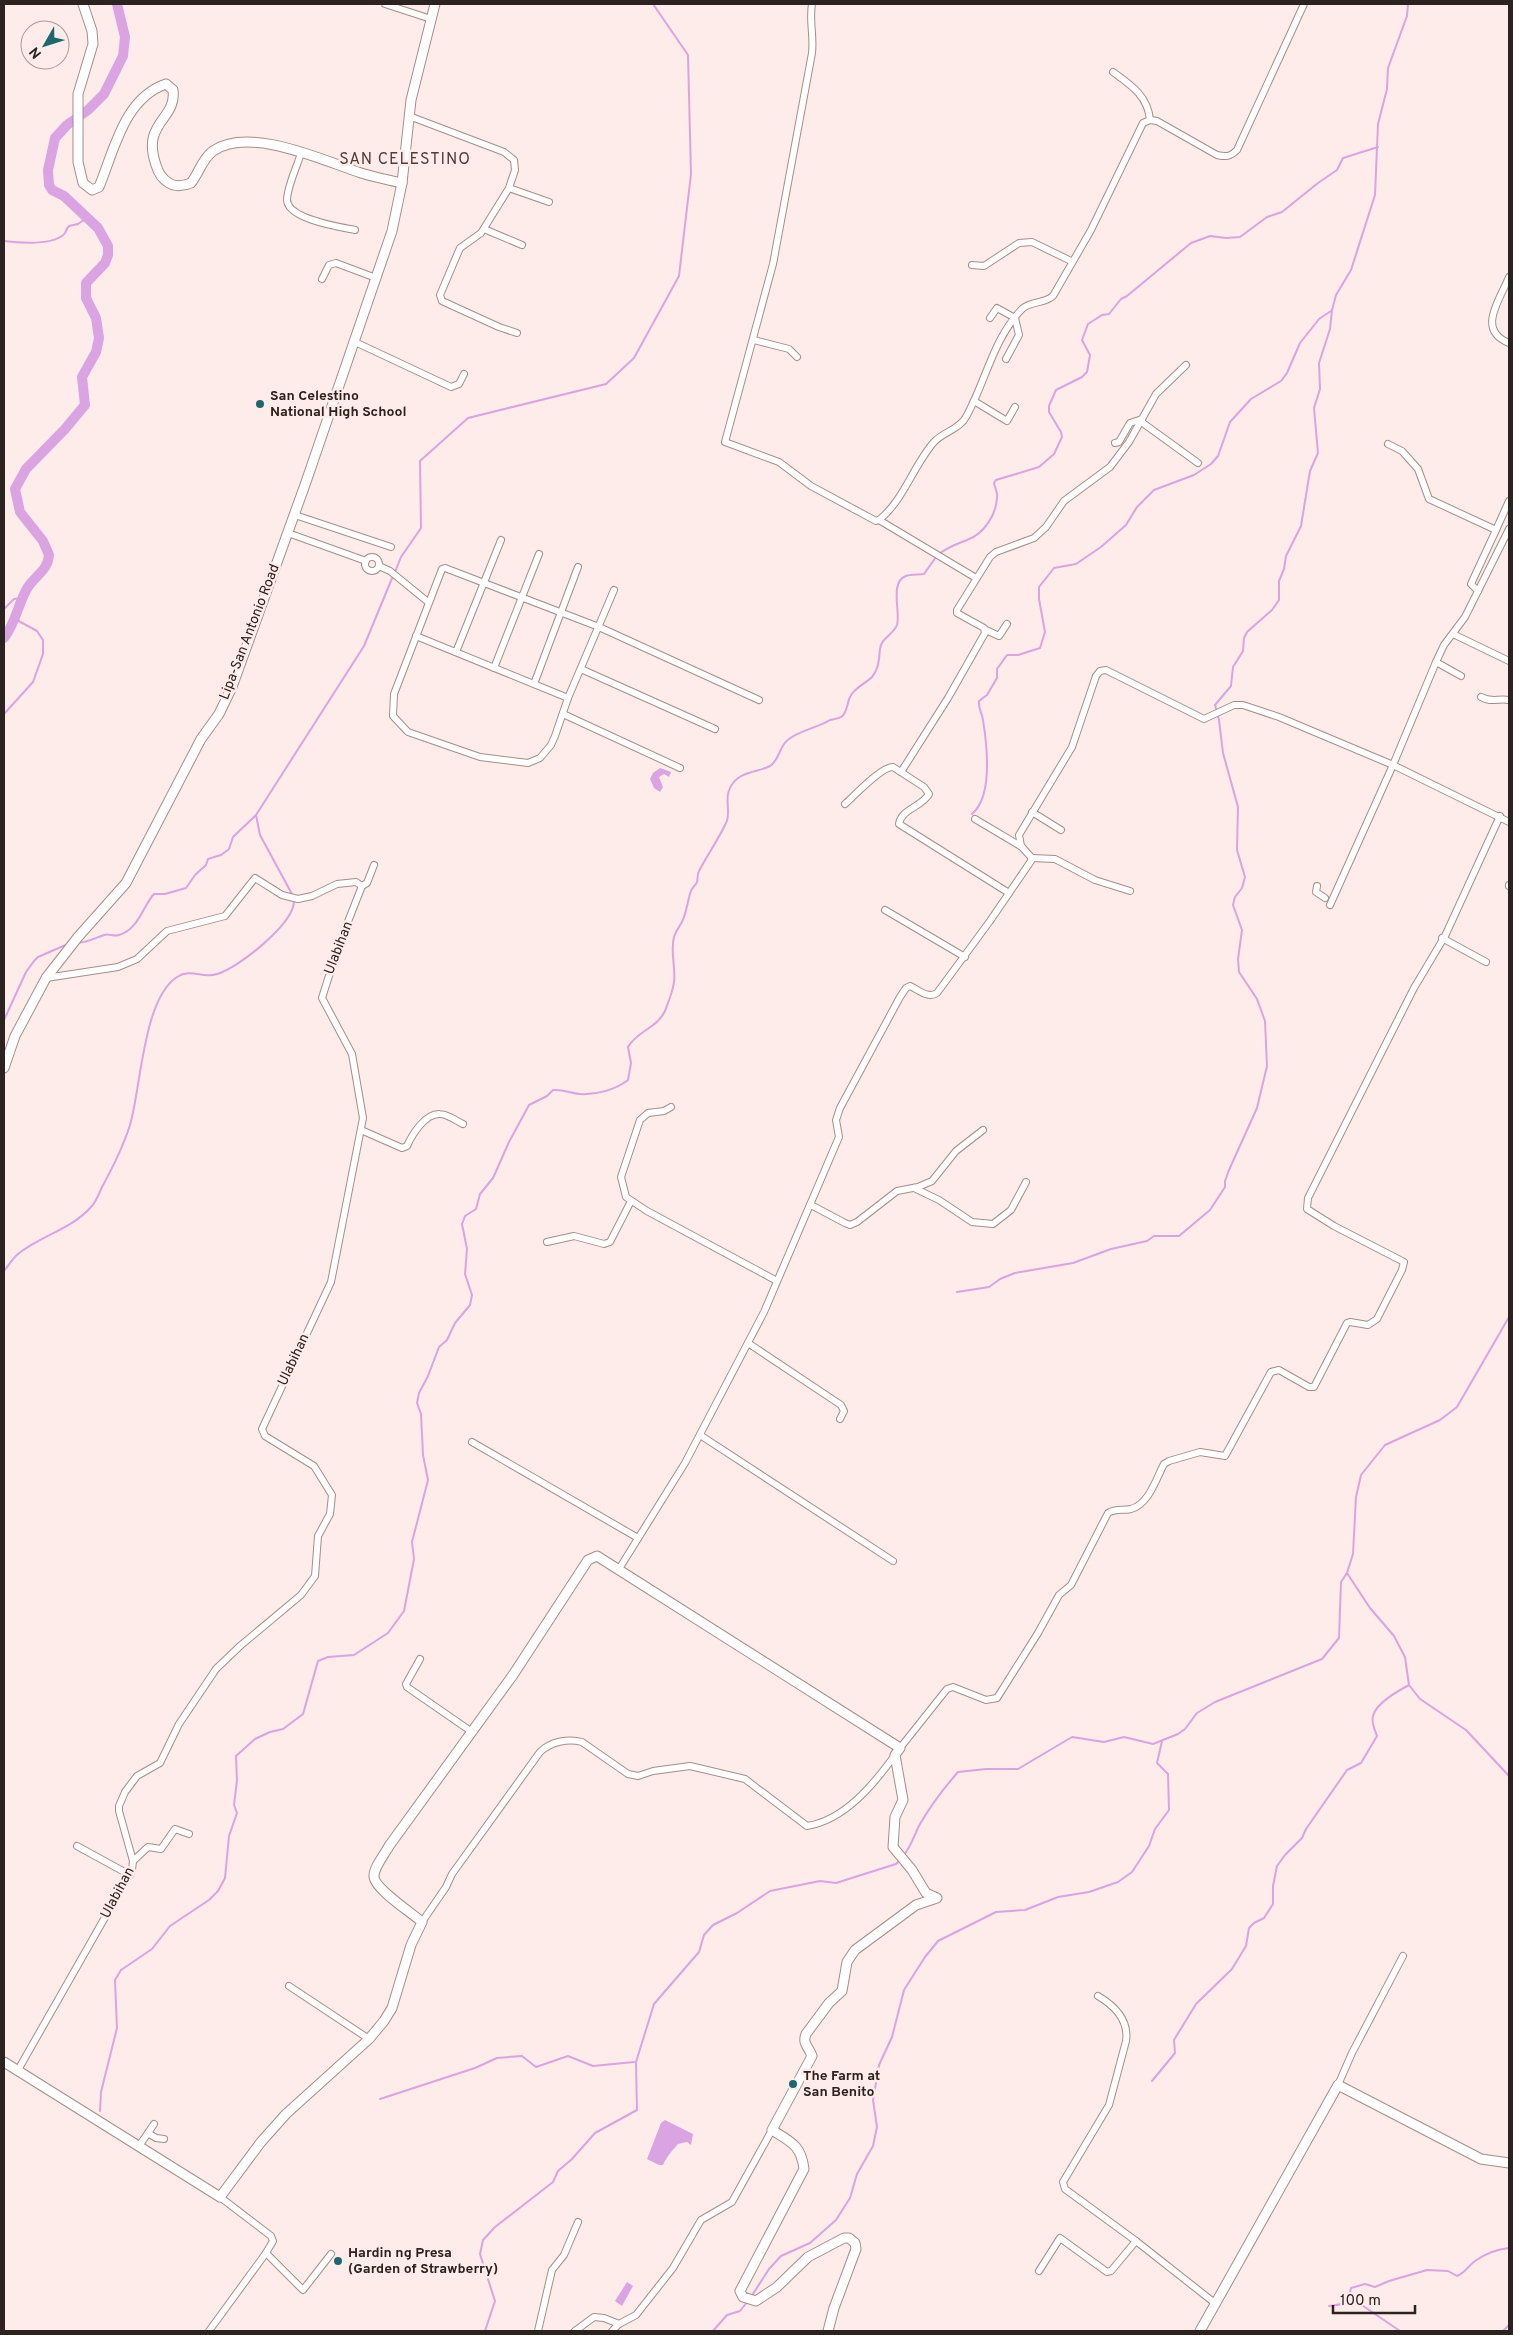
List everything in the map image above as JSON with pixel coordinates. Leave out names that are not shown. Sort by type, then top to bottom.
[{"type":"street","points":[[83,4],[92,31],[93,44],[78,94],[80,176],[86,187],[92,190],[99,187],[129,116],[141,101],[153,91],[166,84],[173,90],[172,106],[158,125],[151,142],[157,169],[170,184],[179,186],[191,182],[207,155],[222,147],[258,142],[301,153],[364,174],[402,183]]},
{"type":"street","points":[[385,4],[431,19]]},
{"type":"street","name":"Lipa-San Antonio Road","points":[[4,1068],[16,1036],[46,978],[78,937],[126,883],[201,739],[219,714],[232,687],[295,514],[392,231],[402,183],[408,116],[435,4]]},
{"type":"street","points":[[812,4],[810,18],[814,39],[812,53],[773,264],[754,340],[738,388],[725,442],[779,462],[811,486],[876,521],[879,520],[976,578]]},
{"type":"street","points":[[879,520],[895,502],[934,443],[962,423],[989,369],[992,354],[1023,308],[1043,302],[1052,296],[1090,230],[1139,129],[1150,120],[1217,155],[1226,157],[1232,155],[1237,150],[1304,4]]},
{"type":"street","points":[[1112,72],[1138,92],[1147,105],[1150,120]]},
{"type":"street","points":[[408,116],[510,156],[515,164],[509,188],[484,229],[479,236],[460,248],[440,298],[442,301],[499,327],[517,333]]},
{"type":"street","points":[[301,153],[287,198],[290,208],[313,220],[355,230]]},
{"type":"street","points":[[509,188],[550,202]]},
{"type":"street","points":[[484,229],[522,245]]},
{"type":"street","points":[[972,265],[984,266],[1019,243],[1025,242],[1032,242],[1071,260]]},
{"type":"street","points":[[322,280],[329,266],[336,263],[376,278]]},
{"type":"street","points":[[1509,277],[1493,313],[1491,326],[1495,334],[1509,343]]},
{"type":"street","points":[[990,318],[997,308],[1016,318]]},
{"type":"street","points":[[1006,358],[1019,335],[1016,318]]},
{"type":"street","points":[[754,340],[789,349],[797,357]]},
{"type":"street","points":[[355,342],[446,386],[456,386],[464,374]]},
{"type":"street","points":[[1007,624],[999,636],[957,612],[990,557],[996,552],[1025,543],[1041,533],[1064,501],[1110,467],[1156,394],[1186,365]]},
{"type":"street","points":[[974,401],[1008,421],[1015,407]]},
{"type":"street","points":[[1114,443],[1119,442],[1130,423],[1141,420]]},
{"type":"street","points":[[1141,420],[1198,463]]},
{"type":"street","points":[[1388,444],[1402,451],[1418,469],[1429,499],[1496,530]]},
{"type":"street","points":[[1478,591],[1471,584],[1472,580],[1509,501]]},
{"type":"street","points":[[295,514],[392,547]]},
{"type":"street","points":[[1317,886],[1316,892],[1329,901],[1393,765],[1436,662],[1465,617],[1509,529]]},
{"type":"street","points":[[288,533],[366,561],[374,557],[378,560],[379,566]]},
{"type":"street","points":[[456,652],[501,540]]},
{"type":"street","points":[[494,668],[539,554]]},
{"type":"street","points":[[366,561],[366,566],[370,570],[374,571],[379,566]]},
{"type":"street","points":[[379,566],[390,571],[428,602]]},
{"type":"street","points":[[534,684],[578,567]]},
{"type":"street","points":[[614,590],[599,627],[568,698],[551,745],[540,758],[528,763],[480,757],[408,732],[393,716],[394,694],[428,602],[443,568],[599,627],[759,700]]},
{"type":"street","points":[[901,772],[948,698],[986,630]]},
{"type":"street","points":[[1453,634],[1509,661]]},
{"type":"street","points":[[416,636],[568,698]]},
{"type":"street","points":[[1436,662],[1461,676]]},
{"type":"street","points":[[581,669],[715,729]]},
{"type":"street","points":[[1130,891],[1095,880],[1055,859],[1032,858],[1020,843],[1019,835],[1072,747],[1096,676],[1100,671],[1106,670],[1204,719],[1210,718],[1234,705],[1244,705],[1279,717],[1393,765],[1509,822]]},
{"type":"street","points":[[1482,698],[1491,702],[1502,699],[1509,700]]},
{"type":"street","points":[[562,714],[680,768]]},
{"type":"street","points":[[845,804],[888,767],[893,767],[924,787],[929,794],[919,806],[901,818],[899,824],[1009,893]]},
{"type":"street","points":[[1032,812],[1061,830]]},
{"type":"street","points":[[220,2197],[261,2142],[286,2114],[369,2039],[392,2008],[411,1945],[422,1922],[477,1839],[540,1752],[550,1745],[567,1740],[582,1742],[628,1774],[638,1776],[653,1771],[690,1766],[745,1778],[807,1826],[827,1822],[870,1787],[947,1689],[953,1687],[986,1700],[997,1698],[1038,1633],[1059,1594],[1071,1585],[1108,1513],[1114,1510],[1138,1507],[1146,1499],[1164,1464],[1169,1461],[1200,1452],[1225,1456],[1271,1372],[1279,1370],[1308,1386],[1314,1387],[1347,1323],[1368,1325],[1377,1319],[1402,1270],[1404,1262],[1334,1226],[1307,1209],[1306,1204],[1414,988],[1442,938],[1445,936],[1500,816]]},
{"type":"street","points":[[975,819],[1024,848]]},
{"type":"street","points":[[619,1569],[700,1435],[748,1343],[811,1205],[839,1137],[836,1120],[840,1108],[870,1050],[906,988],[910,986],[933,996],[965,958],[1032,858]]},
{"type":"street","name":"Ulabihan","points":[[18,2070],[130,1875],[134,1861],[119,1811],[119,1806],[125,1792],[137,1776],[160,1763],[179,1724],[216,1669],[240,1646],[302,1595],[312,1584],[315,1576],[318,1536],[330,1514],[332,1495],[314,1466],[266,1436],[262,1429],[331,1282],[363,1118],[358,1078],[352,1054],[322,998],[338,947],[362,886],[367,883],[374,865]]},
{"type":"street","points":[[46,978],[118,966],[137,959],[167,931],[225,916],[255,878],[282,895],[298,899],[312,896],[337,884],[356,882],[362,886]]},
{"type":"street","points":[[885,910],[965,958]]},
{"type":"street","points":[[1442,938],[1486,962]]},
{"type":"street","points":[[671,1107],[664,1111],[648,1113],[640,1120],[621,1177],[623,1191],[631,1201],[777,1281]]},
{"type":"street","points":[[361,1130],[402,1148],[407,1146],[415,1130],[436,1114],[444,1115],[463,1124]]},
{"type":"street","points":[[811,1205],[850,1224],[896,1191],[926,1184],[938,1176],[956,1151],[983,1130]]},
{"type":"street","points":[[914,1188],[939,1200],[972,1222],[994,1224],[1011,1210],[1026,1182]]},
{"type":"street","points":[[547,1242],[574,1236],[604,1244],[610,1242],[631,1201]]},
{"type":"street","points":[[748,1343],[841,1405],[844,1412],[840,1419]]},
{"type":"street","points":[[700,1435],[893,1561]]},
{"type":"street","points":[[472,1442],[638,1538]]},
{"type":"street","points":[[422,1922],[379,1887],[374,1878],[375,1871],[389,1846],[513,1675],[588,1560],[597,1556],[898,1752]]},
{"type":"street","points":[[420,1659],[406,1684],[407,1687],[472,1732]]},
{"type":"street","points":[[612,2331],[619,2324],[636,2316],[673,2268],[701,2220],[732,2202],[812,2056],[806,2047],[804,2039],[828,2003],[842,1991],[847,1962],[852,1954],[916,1906],[937,1898],[926,1893],[912,1870],[893,1847],[892,1838],[895,1817],[903,1800],[898,1752]]},
{"type":"street","points":[[134,1861],[148,1847],[161,1849],[175,1829],[189,1834]]},
{"type":"street","points":[[77,1846],[130,1875]]},
{"type":"street","points":[[1200,2331],[1338,2085],[1352,2053],[1403,1956]]},
{"type":"street","points":[[289,1986],[369,2039]]},
{"type":"street","points":[[1098,1996],[1111,2004],[1120,2015],[1128,2030],[1109,2105],[1063,2182],[1065,2189],[1136,2241],[1216,2304]]},
{"type":"street","points":[[4,2062],[220,2197],[271,2236],[271,2245],[266,2254],[209,2331]]},
{"type":"street","points":[[1338,2085],[1481,2159],[1505,2162]]},
{"type":"street","points":[[138,2146],[154,2124]]},
{"type":"street","points":[[772,2130],[796,2145],[802,2156],[804,2169],[740,2291],[743,2297],[756,2300],[777,2287],[808,2257],[844,2238],[849,2238],[855,2243],[856,2249],[834,2308],[828,2331]]},
{"type":"street","points":[[148,2133],[156,2138],[164,2139]]},
{"type":"street","points":[[538,2331],[552,2270],[564,2256],[578,2222]]},
{"type":"street","points":[[1039,2271],[1060,2238],[1107,2272],[1111,2271],[1136,2241]]},
{"type":"street","points":[[266,2254],[303,2290],[331,2254]]},
{"type":"street","points":[[575,2331],[594,2317],[604,2318],[619,2324]]},
{"type":"shaded area","points":[[660,768],[671,772],[669,777],[664,774],[659,777],[663,787],[660,792],[654,788],[650,779],[653,773]]},
{"type":"shaded area","points":[[665,2120],[693,2134],[691,2145],[687,2142],[678,2144],[663,2165],[659,2165],[647,2159],[661,2123]]},
{"type":"shaded area","points":[[627,2282],[633,2286],[622,2306],[615,2301]]},
{"type":"waterway","points":[[4,638],[28,587],[44,569],[49,555],[43,541],[20,512],[15,489],[26,469],[65,429],[85,405],[82,377],[96,352],[99,338],[96,318],[86,298],[86,283],[105,263],[108,255],[108,246],[98,228],[64,196],[52,190],[49,185],[48,170],[55,138],[67,125],[88,110],[104,94],[123,56],[125,37],[117,4]]},
{"type":"waterway","points":[[395,572],[401,557],[421,528],[420,461],[468,418],[606,384],[634,358],[679,276],[691,174],[688,55],[653,4]]},
{"type":"waterway","points":[[957,1292],[989,1287],[1000,1279],[1015,1273],[1073,1263],[1111,1249],[1147,1241],[1154,1236],[1179,1236],[1210,1210],[1225,1187],[1229,1170],[1257,1108],[1267,1066],[1265,1021],[1257,999],[1239,972],[1238,959],[1242,930],[1233,905],[1235,897],[1242,888],[1245,877],[1237,850],[1238,807],[1223,753],[1215,705],[1231,686],[1233,667],[1243,651],[1244,638],[1247,632],[1272,610],[1279,600],[1279,581],[1284,569],[1286,556],[1301,526],[1310,471],[1318,453],[1314,408],[1320,389],[1319,363],[1330,329],[1336,295],[1351,270],[1375,195],[1378,124],[1387,89],[1388,68],[1407,16],[1408,4]]},
{"type":"waterway","points":[[939,554],[973,537],[984,529],[992,517],[996,504],[997,494],[994,483],[996,480],[1039,467],[1054,454],[1062,437],[1049,412],[1049,406],[1056,390],[1082,377],[1087,372],[1090,355],[1082,340],[1088,324],[1102,315],[1109,314],[1121,299],[1191,243],[1210,236],[1240,237],[1267,217],[1282,212],[1337,170],[1343,158],[1378,147]]},
{"type":"waterway","points":[[4,241],[36,243],[53,240],[65,233],[69,226],[78,224],[87,218]]},
{"type":"waterway","points":[[972,814],[979,806],[983,795],[987,770],[985,730],[979,701],[987,695],[997,678],[997,669],[1007,655],[1018,655],[1040,648],[1045,632],[1039,599],[1039,587],[1054,568],[1076,564],[1101,547],[1126,525],[1137,507],[1154,490],[1194,475],[1211,464],[1218,456],[1230,422],[1251,399],[1281,381],[1287,373],[1300,343],[1319,319],[1331,311]]},
{"type":"waterway","points":[[100,2111],[101,2092],[117,2028],[115,1980],[121,1970],[152,1949],[170,1926],[209,1900],[218,1891],[225,1878],[229,1836],[237,1813],[234,1805],[237,1780],[236,1756],[255,1739],[270,1732],[283,1729],[303,1714],[318,1661],[328,1657],[354,1655],[388,1633],[404,1611],[414,1559],[412,1542],[428,1480],[423,1455],[421,1414],[417,1403],[419,1393],[439,1347],[447,1340],[455,1323],[470,1305],[472,1295],[465,1274],[467,1249],[462,1224],[465,1216],[476,1209],[480,1194],[493,1178],[509,1142],[529,1105],[547,1096],[553,1090],[592,1094],[611,1089],[628,1080],[631,1063],[628,1047],[636,1037],[657,1022],[665,1011],[670,997],[674,977],[674,937],[683,920],[691,891],[697,882],[698,872],[728,819],[728,794],[730,788],[741,776],[770,766],[778,756],[783,745],[794,736],[843,716],[852,694],[869,680],[876,671],[881,645],[897,625],[898,584],[901,579],[908,575],[924,574],[936,557]]},
{"type":"waterway","points":[[78,943],[106,935],[117,935],[126,932],[136,923],[154,894],[165,894],[186,888],[195,875],[206,865],[208,859],[221,855],[229,849],[233,837],[256,815],[364,646],[393,576]]},
{"type":"waterway","points":[[4,609],[14,599],[22,598]]},
{"type":"waterway","points":[[4,714],[33,682],[43,654],[43,640],[37,631],[15,619]]},
{"type":"waterway","points":[[256,815],[260,835],[293,896]]},
{"type":"waterway","points":[[4,1271],[18,1254],[75,1221],[96,1200],[118,1157],[130,1125],[150,1024],[157,1004],[166,988],[182,974],[212,975],[238,963],[275,933],[292,910],[294,901]]},
{"type":"waterway","points":[[4,1020],[26,972],[34,961],[38,957],[68,944]]},
{"type":"waterway","points":[[904,1855],[929,1810],[958,1772],[986,1769],[1018,1769],[1072,1737],[1104,1742],[1124,1737],[1153,1744],[1178,1734],[1185,1729],[1197,1713],[1215,1702],[1322,1659],[1339,1638],[1341,1582],[1347,1573],[1353,1554],[1356,1497],[1361,1475],[1385,1445],[1440,1420],[1457,1407],[1509,1317]]},
{"type":"waterway","points":[[1347,1573],[1370,1608],[1394,1636],[1405,1657],[1409,1685],[1420,1699],[1466,1730],[1509,1776]]},
{"type":"waterway","points":[[1152,2081],[1175,2053],[1174,2040],[1196,2004],[1232,1969],[1246,1946],[1249,1928],[1264,1918],[1273,1904],[1273,1886],[1277,1866],[1302,1838],[1306,1829],[1347,1770],[1361,1763],[1377,1736],[1372,1721],[1375,1711],[1388,1698],[1409,1685]]},
{"type":"waterway","points":[[751,2297],[769,2269],[781,2256],[810,2243],[836,2220],[850,2198],[857,2174],[873,2146],[877,2127],[873,2100],[879,2065],[892,2037],[904,1990],[925,1957],[938,1941],[996,1912],[1025,1910],[1058,1897],[1089,1892],[1118,1882],[1132,1872],[1149,1846],[1155,1829],[1169,1810],[1168,1774],[1157,1763],[1162,1741]]},
{"type":"waterway","points":[[485,2331],[495,2301],[480,2254],[483,2240],[495,2227],[553,2182],[558,2171],[572,2159],[595,2133],[637,2110],[636,2062],[654,2004],[699,1952],[704,1935],[713,1925],[737,1913],[770,1891],[820,1881],[836,1883],[896,1864],[901,1859]]},
{"type":"waterway","points":[[380,2099],[475,2068],[497,2058],[522,2056],[536,2067],[568,2056],[593,2066],[634,2062]]},
{"type":"waterway","points":[[1329,2306],[1345,2303],[1349,2298],[1351,2288],[1365,2284],[1375,2287],[1427,2270],[1448,2271],[1457,2276],[1483,2256],[1509,2248]]},
{"type":"waterway","points":[[1350,2297],[1400,2331]]},
{"type":"waterway","points":[[713,2331],[727,2315],[740,2311],[748,2301]]},
{"type":"waterway","points":[[1503,2331],[1509,2325]]},
{"type":"place","name":"San Celestino National High School","points":[[260,404]]},
{"type":"place","name":"The Farm at San Benito","points":[[793,2084]]},
{"type":"place","name":"Hardin ng Presa (Garden of Strawberry)","points":[[338,2261]]},
{"type":"district","name":"SAN CELESTINO","points":[[405,160]]}]
